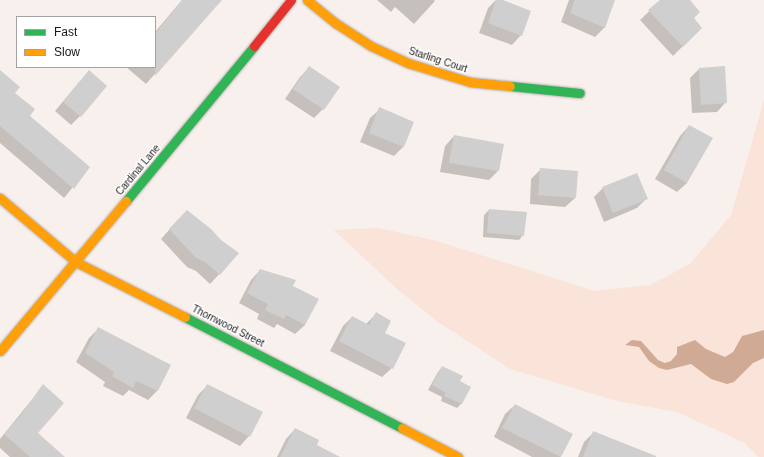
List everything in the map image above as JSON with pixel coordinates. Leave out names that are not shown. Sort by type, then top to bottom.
[{"type":"street","name":"Cardinal Lane","points":[[0,352],[76,262],[291,0]]},
{"type":"street","name":"Starling Court","points":[[307,0],[337,24],[371,46],[408,63],[440,74],[470,82],[580,93]]},
{"type":"street","name":"Thornwood Street","points":[[0,198],[76,262],[290,369],[458,457]]},
{"type":"shaded area","points":[[764,100],[764,330],[742,336],[732,352],[725,357],[706,349],[695,340],[677,354],[671,362],[665,363],[658,360],[641,341],[626,345],[639,347],[649,361],[667,370],[691,364],[711,379],[734,382],[753,363],[764,358],[764,457],[758,457],[745,443],[677,412],[617,401],[510,369],[438,322],[397,289],[334,230],[379,228],[437,241],[594,291],[650,285],[690,264],[731,215]]},
{"type":"shaded area","points":[[764,330],[764,358],[753,363],[734,382],[727,384],[711,379],[691,364],[667,370],[659,368],[649,361],[639,347],[625,345],[632,340],[641,341],[658,360],[665,363],[671,361],[677,354],[677,347],[695,340],[706,349],[725,357],[733,352],[742,336]]},
{"type":"building","points":[[182,0],[222,0],[155,76],[156,33]]},
{"type":"building","points":[[496,0],[503,0],[531,11],[522,36],[488,23]]},
{"type":"building","points":[[575,0],[615,0],[605,28],[570,13]]},
{"type":"building","points":[[660,0],[690,0],[700,12],[694,18],[702,28],[683,47],[648,10]]},
{"type":"building","points":[[309,66],[340,87],[324,110],[293,89]]},
{"type":"building","points":[[725,66],[727,103],[701,105],[699,68]]},
{"type":"building","points":[[0,70],[20,87],[15,93],[35,109],[30,116],[90,167],[74,189],[0,126]]},
{"type":"building","points":[[89,70],[107,86],[81,117],[63,102]]},
{"type":"building","points":[[379,107],[414,122],[404,147],[369,133]]},
{"type":"building","points":[[689,125],[713,138],[687,183],[664,170]]},
{"type":"building","points":[[454,135],[504,144],[499,171],[449,163]]},
{"type":"building","points":[[540,168],[578,171],[576,198],[538,195]]},
{"type":"building","points":[[637,173],[648,199],[613,213],[602,187]]},
{"type":"building","points":[[489,209],[527,212],[524,236],[487,233]]},
{"type":"building","points":[[187,210],[211,229],[221,240],[239,253],[220,275],[205,262],[196,258],[169,229]]},
{"type":"building","points":[[260,269],[296,280],[293,286],[319,299],[305,325],[286,315],[284,319],[265,310],[268,304],[247,293]]},
{"type":"building","points":[[376,312],[391,321],[385,333],[406,343],[393,369],[339,341],[352,316],[369,325]]},
{"type":"building","points":[[98,327],[171,365],[158,391],[136,381],[133,388],[112,376],[114,372],[85,353]]},
{"type":"building","points":[[442,366],[463,376],[460,381],[471,387],[462,404],[444,396],[446,393],[432,385]]},
{"type":"building","points":[[43,384],[64,403],[38,433],[65,457],[30,457],[4,434],[21,415]]},
{"type":"building","points":[[207,384],[263,412],[250,437],[194,408]]},
{"type":"building","points":[[515,404],[573,434],[561,457],[502,428]]},
{"type":"building","points":[[295,428],[319,440],[317,445],[340,457],[280,457]]},
{"type":"building","points":[[593,431],[656,456],[656,457],[583,457]]},
{"type":"traffic: fast","points":[[126,201],[254,46]]},
{"type":"traffic: fast","points":[[510,86],[580,93]]},
{"type":"traffic: fast","points":[[185,317],[402,428]]},
{"type":"traffic: slow","points":[[307,0],[337,24],[371,46],[408,63],[470,82],[510,86]]},
{"type":"traffic: slow","points":[[0,198],[76,262],[185,317]]},
{"type":"traffic: slow","points":[[0,351],[126,201]]},
{"type":"traffic: slow","points":[[402,428],[458,457]]},
{"type":"traffic: jam","points":[[254,46],[291,0]]}]
